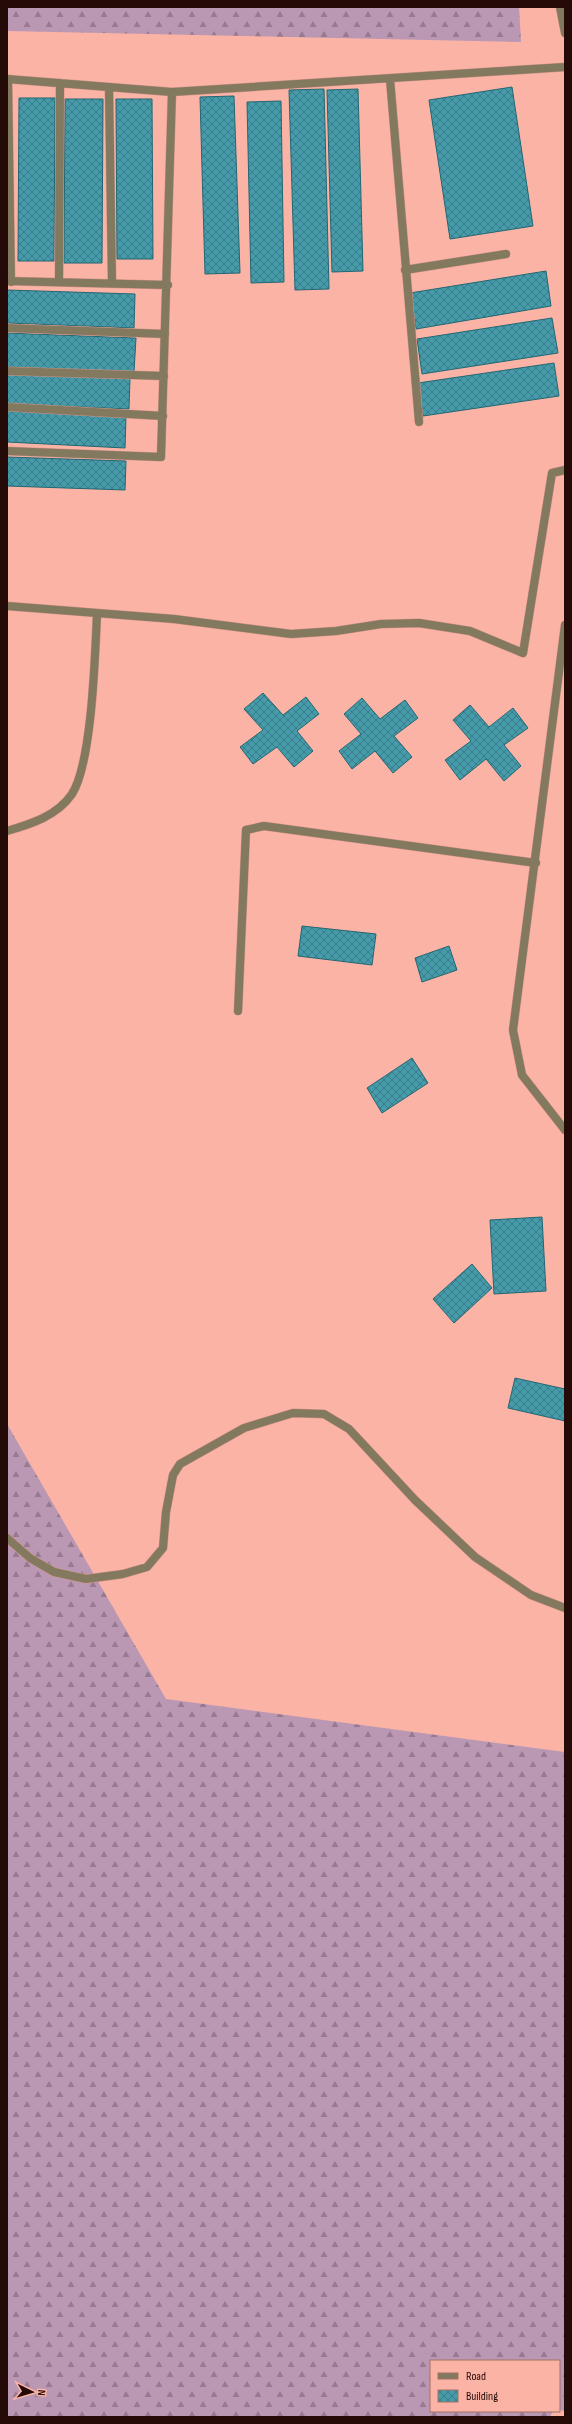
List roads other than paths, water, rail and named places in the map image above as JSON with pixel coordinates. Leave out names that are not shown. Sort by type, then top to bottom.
[{"type":"street","points":[[560,7],[565,33]]},
{"type":"street","points":[[168,285],[9,282],[7,79],[172,92],[565,67]]},
{"type":"street","points":[[390,79],[419,422]]},
{"type":"street","points":[[59,282],[60,83]]},
{"type":"street","points":[[109,87],[112,283]]},
{"type":"street","points":[[7,451],[161,457],[168,285],[172,92]]},
{"type":"street","points":[[405,270],[506,254]]},
{"type":"street","points":[[7,328],[165,334]]},
{"type":"street","points":[[7,371],[164,376]]},
{"type":"street","points":[[7,407],[163,416]]},
{"type":"street","points":[[7,606],[174,619],[291,634],[336,632],[381,624],[419,624],[470,631],[523,653],[552,473],[565,470]]},
{"type":"street","points":[[7,831],[51,814],[72,794],[82,770],[93,679],[97,614]]},
{"type":"street","points":[[565,625],[536,863],[513,1030],[522,1075],[565,1130]]},
{"type":"street","points":[[238,1011],[246,830],[264,826],[536,863]]},
{"type":"street","points":[[7,1538],[30,1558],[54,1572],[86,1579],[123,1574],[147,1567],[163,1548],[166,1512],[173,1475],[180,1464],[244,1428],[294,1413],[324,1414],[349,1429],[415,1500],[475,1557],[531,1595],[565,1608]]}]
